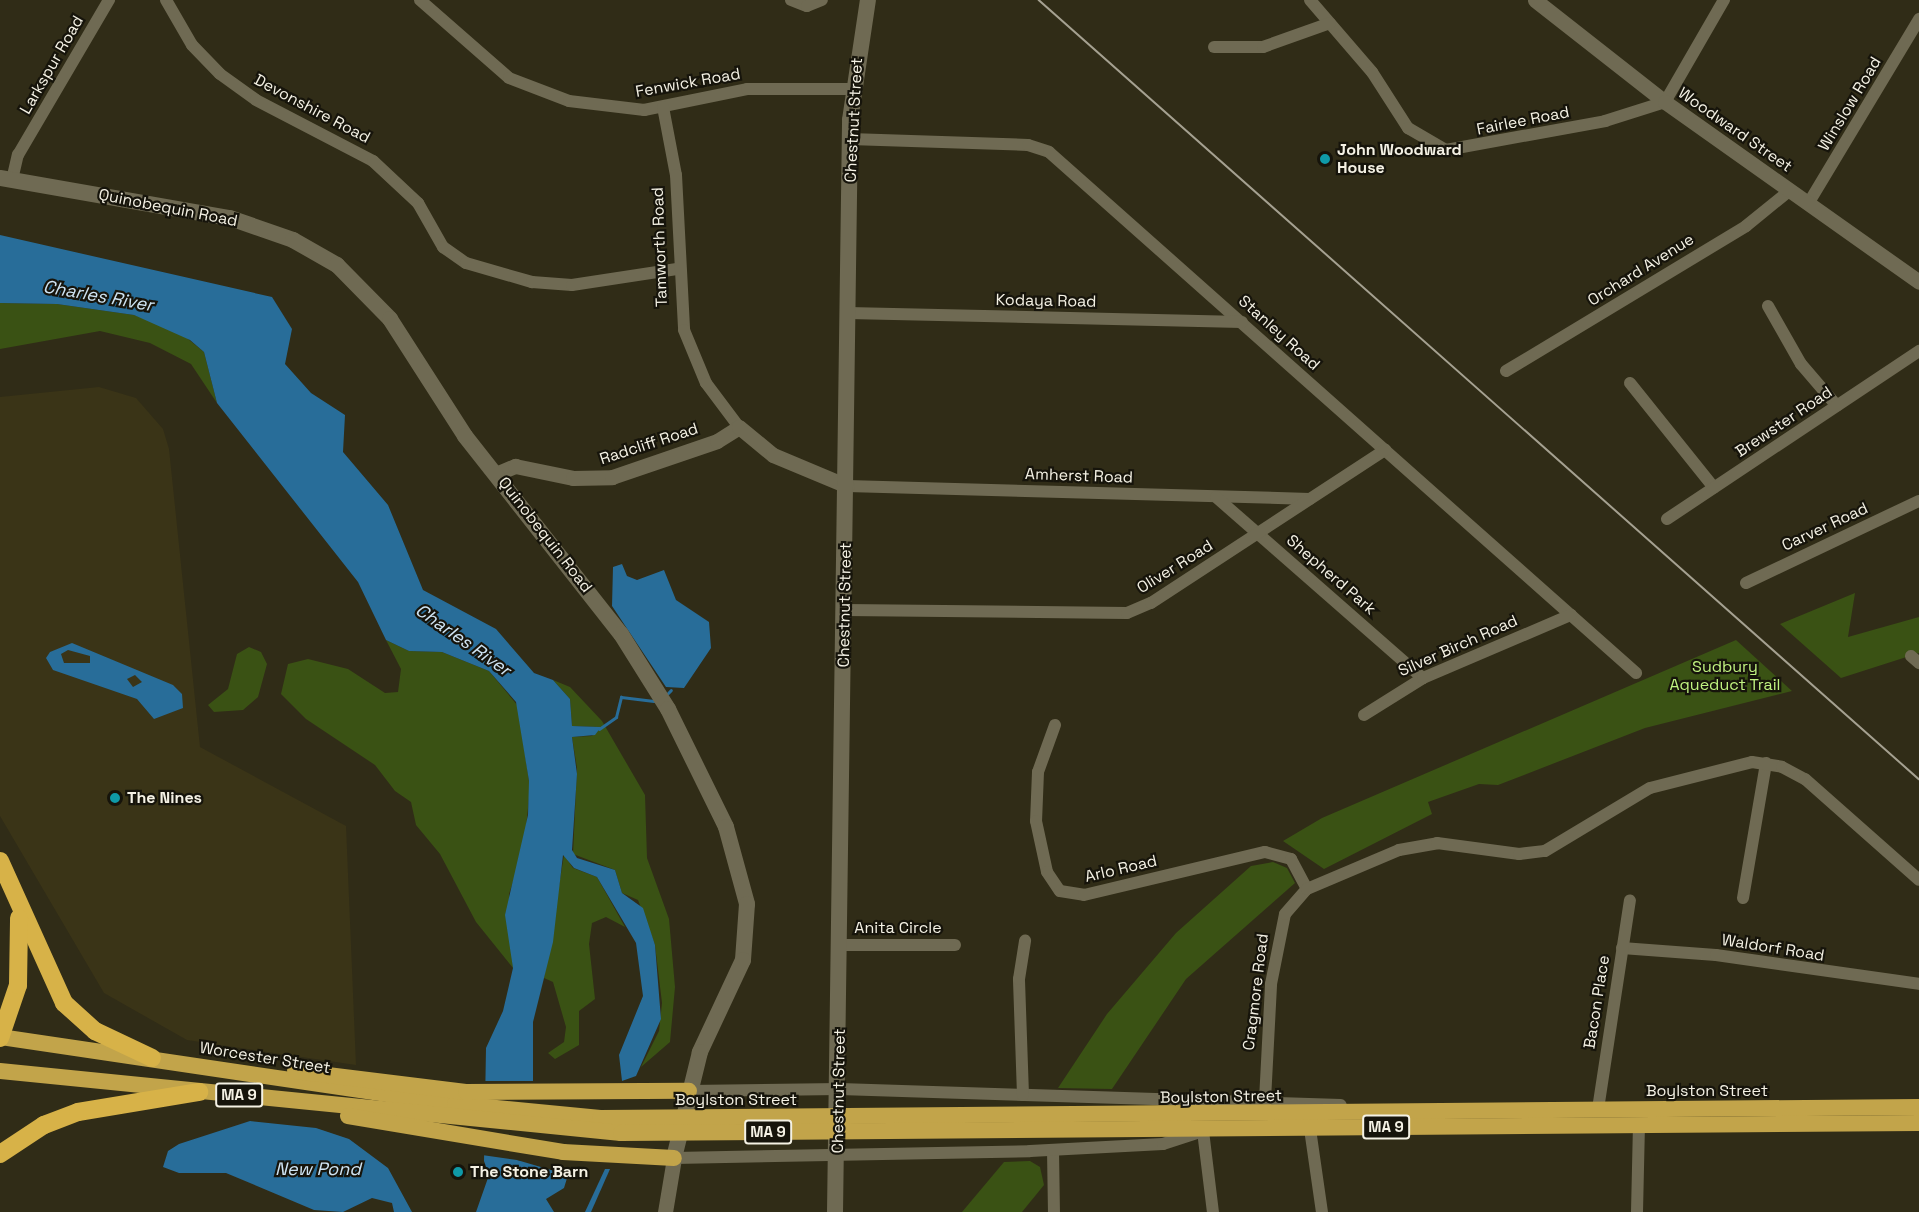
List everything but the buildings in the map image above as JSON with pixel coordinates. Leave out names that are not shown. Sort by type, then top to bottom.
[{"type":"highway","points":[[0,861],[18,908],[69,1009],[103,1035],[152,1058]]},
{"type":"highway","points":[[0,1037],[18,985],[18,908]]},
{"type":"highway","name":"Worcester Street","points":[[0,1037],[152,1058],[477,1115],[524,1120]]},
{"type":"highway","name":"MA 9","points":[[0,1071],[285,1100],[477,1115]]},
{"type":"highway","points":[[477,1115],[525,1091],[689,1091]]},
{"type":"highway","points":[[0,1154],[44,1125],[78,1112],[199,1092]]},
{"type":"highway","name":"Boylston Street","points":[[854,1125],[1412,1111],[1919,1107]]},
{"type":"highway","points":[[477,1115],[524,1146],[674,1158]]},
{"type":"highway","name":"Boylston Street","points":[[524,1120],[646,1126],[854,1125],[1203,1131],[1919,1123]]},
{"type":"main road","name":"Chestnut Street","points":[[835,1212],[840,1089],[850,139],[852,88],[868,0]]},
{"type":"main road","name":"Quinobequin Road","points":[[6,179],[223,217],[280,235],[327,258],[382,309],[496,474],[587,587],[658,692],[738,856],[747,904],[745,950],[700,1052],[674,1158]]},
{"type":"street","name":"Larkspur Road","points":[[6,179],[109,0]]},
{"type":"street","name":"Devonshire Road","points":[[166,0],[192,45],[220,74],[256,100],[373,161],[418,203],[443,246],[481,268],[546,284],[596,284],[677,269]]},
{"type":"street","name":"Fenwick Road","points":[[420,0],[491,64],[531,90],[607,108],[663,107],[747,89],[852,88]]},
{"type":"street","points":[[791,0],[807,6],[822,0]]},
{"type":"street","name":"Fairlee Road","points":[[1310,0],[1372,72],[1408,128],[1446,150],[1605,121],[1665,102]]},
{"type":"street","name":"Woodward Street","points":[[1535,0],[1665,102],[1919,282]]},
{"type":"street","points":[[1665,102],[1724,0]]},
{"type":"street","name":"Winslow Road","points":[[1808,204],[1919,20]]},
{"type":"street","points":[[1214,47],[1263,47],[1330,22]]},
{"type":"street","name":"Tamworth Road","points":[[663,107],[676,175],[677,269],[691,352],[739,427],[773,455],[847,486]]},
{"type":"street","name":"Stanley Road","points":[[850,139],[1028,145],[1049,152],[1635,673]]},
{"type":"street","name":"Orchard Avenue","points":[[1506,371],[1746,226],[1789,190]]},
{"type":"street","points":[[1768,306],[1801,364],[1837,406]]},
{"type":"street","name":"Kodaya Road","points":[[848,313],[1242,322]]},
{"type":"street","name":"Brewster Road","points":[[1667,519],[1919,351]]},
{"type":"street","points":[[1630,382],[1714,488]]},
{"type":"street","name":"Radcliff Road","points":[[496,474],[515,466],[584,479],[612,477],[717,441],[739,427]]},
{"type":"street","name":"Oliver Road","points":[[845,609],[1118,615],[1151,603],[1385,450]]},
{"type":"street","name":"Amherst Road","points":[[847,486],[1310,499]]},
{"type":"street","name":"Shepherd Park","points":[[1216,497],[1423,678]]},
{"type":"street","name":"Carver Road","points":[[1746,583],[1919,501]]},
{"type":"street","name":"Silver Birch Road","points":[[1364,716],[1423,678],[1571,615]]},
{"type":"street","name":"Arlo Road","points":[[1055,725],[1038,771],[1036,821],[1047,872],[1060,891],[1084,895],[1265,852],[1291,859],[1307,889]]},
{"type":"street","name":"Cragmore Road","points":[[1265,1100],[1278,934],[1294,900],[1307,889],[1424,844],[1519,854],[1545,851],[1667,781],[1738,762],[1766,763]]},
{"type":"street","points":[[1743,898],[1766,763],[1805,779],[1919,880]]},
{"type":"street","name":"Bacon Place","points":[[1598,1109],[1630,900]]},
{"type":"street","points":[[1023,1095],[1019,979],[1025,940]]},
{"type":"street","name":"Anita Circle","points":[[841,945],[955,945]]},
{"type":"street","name":"Waldorf Road","points":[[1622,948],[1716,955],[1919,984]]},
{"type":"street","points":[[689,1091],[840,1089],[1265,1100],[1412,1111]]},
{"type":"street","points":[[1637,1212],[1639,1126]]},
{"type":"street","points":[[1310,1129],[1322,1212]]},
{"type":"street","points":[[665,1212],[674,1158],[1053,1150],[1163,1144],[1203,1131],[1213,1212]]},
{"type":"street","points":[[1053,1150],[1054,1212]]},
{"type":"shaded area","points":[[99,387],[136,398],[163,429],[169,449],[200,747],[346,826],[356,1065],[187,1040],[104,993],[0,816],[0,397]]},
{"type":"green space","points":[[0,303],[57,304],[134,315],[177,330],[204,352],[217,403],[191,364],[150,343],[100,331],[0,349]]},
{"type":"green space","name":"Sudbury Aqueduct Trail","points":[[1855,593],[1848,637],[1919,617],[1919,653],[1841,678],[1780,624]]},
{"type":"green space","points":[[386,640],[409,651],[442,652],[489,671],[518,706],[530,788],[524,848],[509,894],[513,968],[476,922],[440,854],[416,825],[411,802],[395,791],[375,765],[306,719],[281,694],[288,664],[308,659],[348,669],[385,693],[398,692],[401,669]]},
{"type":"green space","name":"Sudbury Aqueduct Trail","points":[[1736,640],[1792,691],[1645,728],[1498,785],[1479,784],[1428,802],[1432,814],[1324,869],[1283,841],[1322,818]]},
{"type":"green space","points":[[249,647],[261,652],[267,664],[258,697],[243,710],[214,712],[208,705],[228,689],[237,654]]},
{"type":"green space","points":[[553,680],[570,687],[602,721],[645,795],[647,858],[669,919],[675,987],[670,1042],[641,1067],[659,1031],[662,1003],[655,945],[638,900],[622,893],[615,870],[573,854],[577,768],[572,737],[592,736],[600,727],[572,726],[570,699]]},
{"type":"green space","points":[[564,855],[573,868],[597,877],[625,927],[606,917],[592,923],[589,944],[595,999],[579,1011],[579,1045],[555,1059],[548,1053],[564,1042],[566,1027],[553,982],[544,978]]},
{"type":"green space","points":[[1273,862],[1287,868],[1295,883],[1186,979],[1112,1089],[1058,1088],[1107,1014],[1176,933],[1251,866]]},
{"type":"green space","points":[[1030,1161],[1040,1167],[1044,1185],[1022,1212],[962,1212],[1004,1162]]},
{"type":"water","name":"Charles River","points":[[0,235],[272,297],[292,329],[285,364],[311,393],[345,415],[343,452],[388,505],[423,590],[496,629],[534,673],[553,680],[570,699],[572,726],[601,727],[595,735],[572,737],[577,774],[572,850],[577,858],[615,870],[622,893],[643,908],[655,945],[661,1019],[636,1076],[622,1081],[619,1055],[643,996],[636,943],[597,877],[574,868],[563,855],[553,942],[533,1022],[533,1081],[517,1081],[517,1160],[568,1175],[564,1188],[546,1199],[554,1212],[476,1212],[489,1175],[484,1161],[486,1048],[503,1011],[513,968],[505,915],[528,815],[529,781],[516,702],[489,671],[442,652],[409,651],[386,640],[358,582],[217,403],[204,352],[190,340],[134,315],[57,304],[0,303]]},
{"type":"water","points":[[622,564],[627,576],[637,580],[664,570],[676,600],[709,622],[711,648],[684,688],[666,687],[612,606],[613,567]]},
{"type":"water","points":[[72,643],[173,685],[182,694],[183,708],[154,719],[137,699],[53,670],[46,658],[50,652]],"holes":[[[68,650],[90,656],[90,663],[64,663],[61,654]],[[135,675],[142,682],[133,687],[127,679]]]},
{"type":"water","name":"New Pond","points":[[250,1121],[316,1128],[349,1139],[388,1168],[412,1212],[394,1212],[392,1203],[372,1198],[343,1212],[314,1210],[226,1173],[179,1173],[163,1167],[168,1151],[179,1144]]},
{"type":"water","points":[[605,1169],[610,1169],[591,1212],[585,1212]]},
{"type":"pier","points":[[482,1081],[525,1081],[520,1084],[520,1157],[524,1161],[482,1155]]},
{"type":"waterway","points":[[668,693],[671,690]]},
{"type":"waterway","points":[[599,729],[616,717],[621,697],[654,701]]},
{"type":"tram line","points":[[1039,0],[1919,779]]},
{"type":"place","name":"John Woodward House","points":[[1325,159]]},
{"type":"place","name":"The Nines","points":[[115,798]]},
{"type":"place","name":"The Stone Barn","points":[[458,1172]]}]
